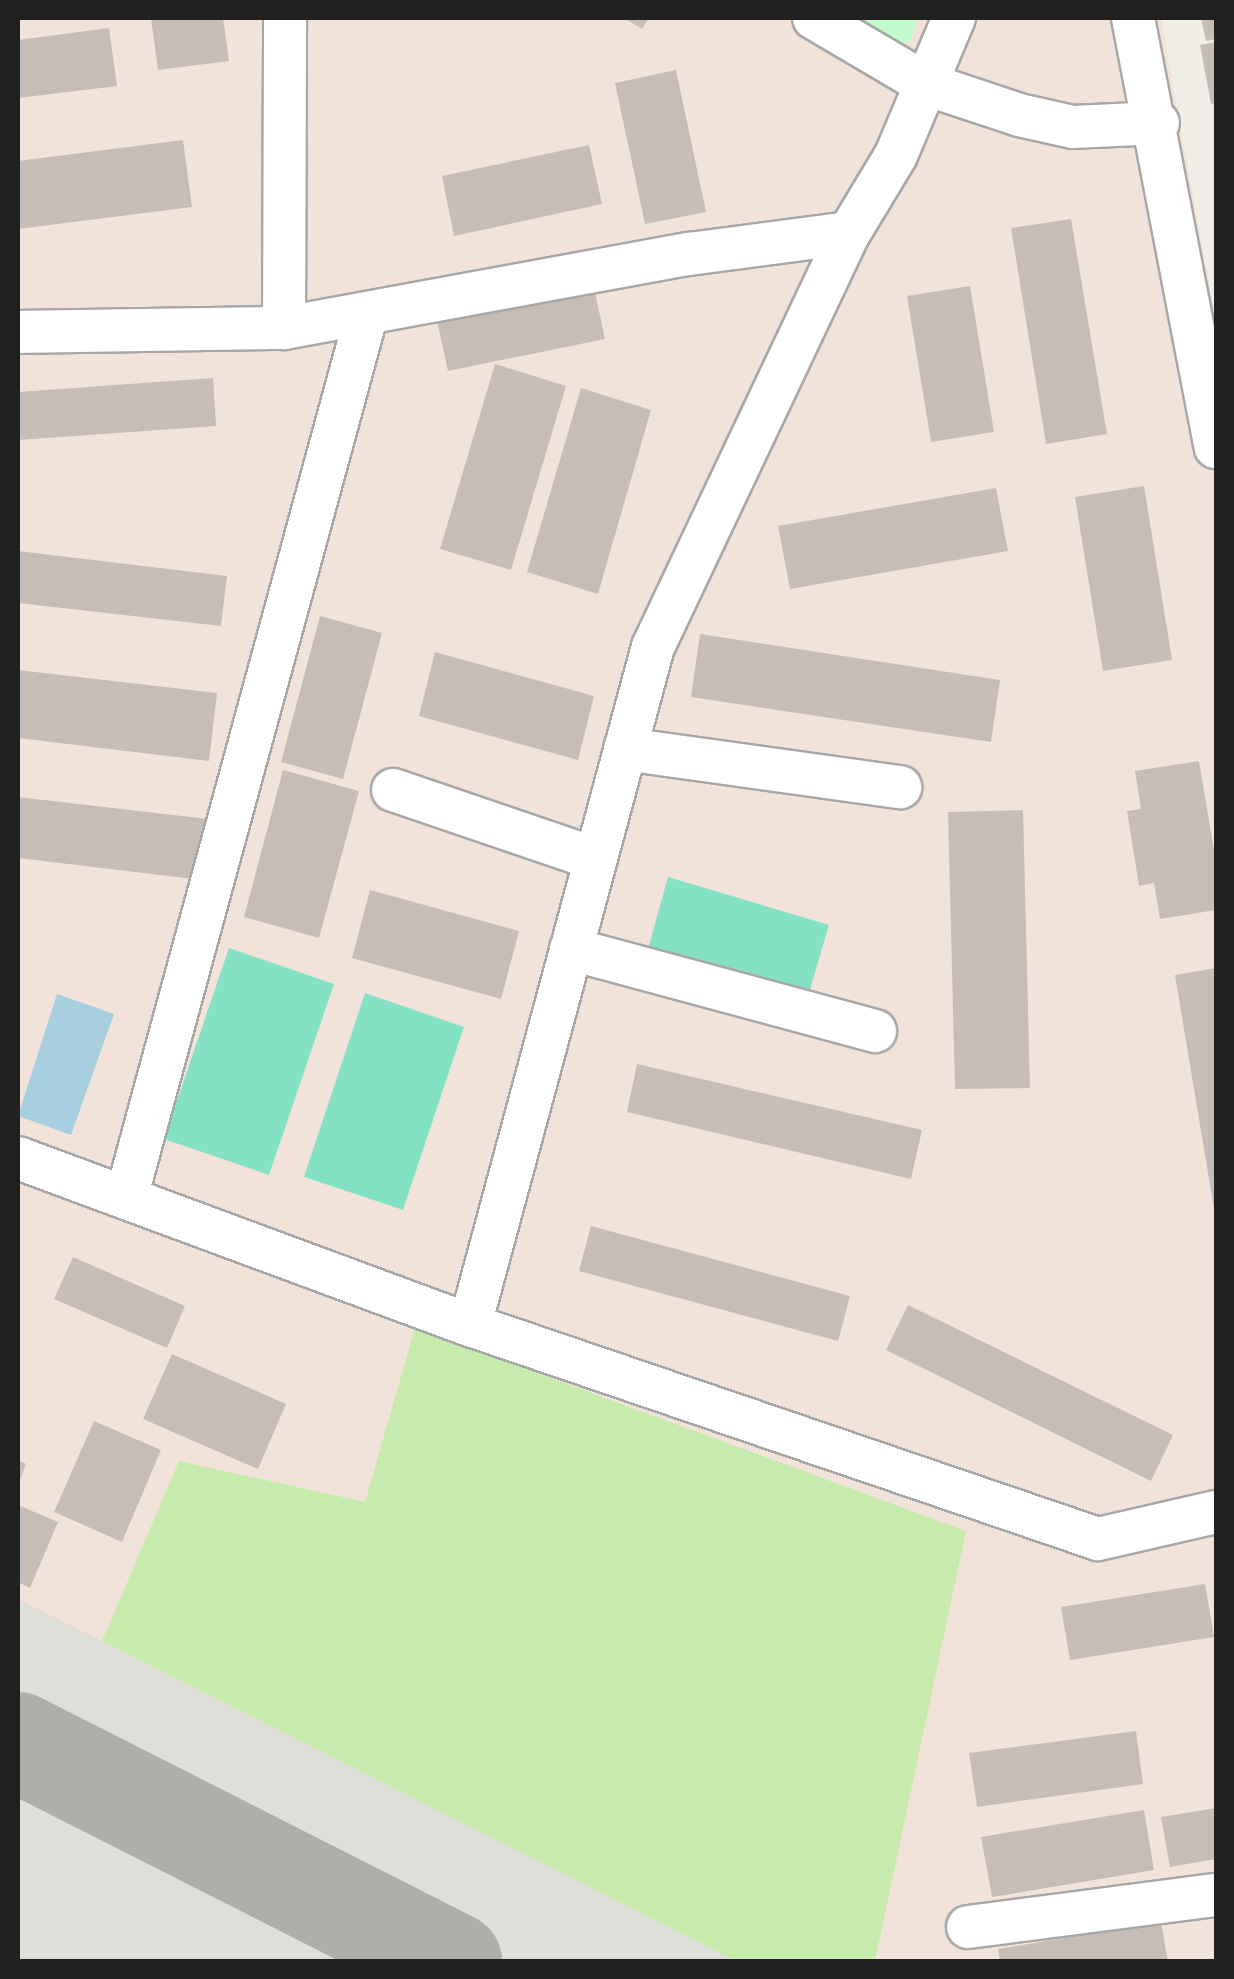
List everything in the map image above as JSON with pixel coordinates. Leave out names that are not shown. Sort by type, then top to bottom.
[{"type":"street","points":[[284,18],[284,328]]},
{"type":"street","points":[[814,18],[926,84],[1073,127],[1158,122]]},
{"type":"street","points":[[470,1325],[653,648],[848,234],[896,155],[954,18]]},
{"type":"street","points":[[1133,18],[1158,122],[1216,447]]},
{"type":"street","points":[[18,332],[284,328],[689,254],[848,234]]},
{"type":"street","points":[[126,1198],[366,313]]},
{"type":"street","points":[[625,748],[900,787]]},
{"type":"street","points":[[393,790],[596,859]]},
{"type":"street","points":[[571,949],[876,1031]]},
{"type":"street","points":[[18,1158],[470,1325],[1098,1539],[1216,1512]]},
{"type":"street","points":[[968,1927],[1216,1895]]},
{"type":"shaded area","points":[[18,18],[1161,18],[1216,321],[1216,1961],[736,1961],[18,1599]]},
{"type":"shaded area","points":[[18,1599],[102,1641],[736,1961],[18,1961]]},
{"type":"green space","points":[[852,18],[918,18],[910,42],[892,42]]},
{"type":"green space","points":[[668,877],[829,925],[806,1003],[646,956]]},
{"type":"green space","points":[[229,948],[334,984],[269,1175],[164,1139]]},
{"type":"green space","points":[[365,993],[464,1027],[403,1210],[304,1177]]},
{"type":"green space","points":[[415,1328],[966,1531],[875,1961],[736,1961],[102,1641],[179,1461],[365,1502]]},
{"type":"water","points":[[57,994],[114,1014],[71,1135],[18,1116]]},
{"type":"building","points":[[151,18],[223,18],[229,61],[158,70]]},
{"type":"building","points":[[624,18],[649,18],[642,29]]},
{"type":"building","points":[[1201,18],[1216,18],[1216,39],[1206,41]]},
{"type":"building","points":[[109,28],[117,86],[18,98],[18,40]]},
{"type":"building","points":[[1216,42],[1216,103],[1211,104],[1200,45]]},
{"type":"building","points":[[676,70],[706,212],[645,224],[615,83]]},
{"type":"building","points":[[183,140],[192,207],[18,229],[18,161]]},
{"type":"building","points":[[589,145],[602,204],[454,236],[442,176]]},
{"type":"building","points":[[1071,219],[1107,434],[1046,444],[1011,228]]},
{"type":"building","points":[[970,286],[994,432],[931,442],[907,296]]},
{"type":"building","points":[[594,288],[605,339],[448,371],[437,321]]},
{"type":"building","points":[[495,364],[566,386],[511,570],[440,549]]},
{"type":"building","points":[[213,378],[216,426],[18,440],[18,392]]},
{"type":"building","points":[[581,388],[651,410],[598,594],[527,572]]},
{"type":"building","points":[[1144,486],[1172,660],[1103,671],[1075,497]]},
{"type":"building","points":[[996,488],[1008,551],[790,589],[778,526]]},
{"type":"building","points":[[18,551],[227,576],[221,626],[18,603]]},
{"type":"building","points":[[320,616],[382,633],[343,779],[281,762]]},
{"type":"building","points":[[700,634],[1000,680],[991,742],[691,697]]},
{"type":"building","points":[[435,652],[594,696],[578,760],[419,716]]},
{"type":"building","points":[[18,670],[217,693],[209,761],[18,738]]},
{"type":"building","points":[[1199,761],[1216,862],[1216,910],[1160,919],[1154,883],[1139,886],[1127,811],[1141,809],[1135,771]]},
{"type":"building","points":[[283,770],[359,791],[319,938],[244,917]]},
{"type":"building","points":[[18,797],[208,819],[202,880],[18,858]]},
{"type":"building","points":[[1023,810],[1030,1088],[955,1089],[948,812]]},
{"type":"building","points":[[370,890],[519,931],[501,999],[352,958]]},
{"type":"building","points":[[1216,968],[1216,1209],[1214,1209],[1175,975]]},
{"type":"building","points":[[637,1064],[922,1130],[911,1179],[627,1112]]},
{"type":"building","points":[[591,1226],[850,1296],[838,1341],[579,1271]]},
{"type":"building","points":[[73,1257],[185,1306],[167,1348],[54,1299]]},
{"type":"building","points":[[908,1305],[1173,1435],[1151,1481],[886,1350]]},
{"type":"building","points":[[172,1354],[286,1404],[258,1469],[143,1419]]},
{"type":"building","points":[[94,1421],[161,1450],[122,1542],[54,1512]]},
{"type":"building","points":[[18,1460],[26,1464],[18,1485]]},
{"type":"building","points":[[18,1505],[58,1522],[30,1588],[18,1582]]},
{"type":"building","points":[[1205,1584],[1214,1637],[1070,1660],[1061,1607]]},
{"type":"building","points":[[1136,1731],[1143,1784],[977,1807],[969,1753]]},
{"type":"building","points":[[1216,1808],[1216,1859],[1170,1867],[1161,1817]]},
{"type":"building","points":[[1144,1810],[1154,1870],[992,1897],[981,1837]]},
{"type":"building","points":[[1161,1922],[1168,1962],[1000,1962],[998,1949]]},
{"type":"taxiway","points":[[18,1742],[452,1962]]}]
